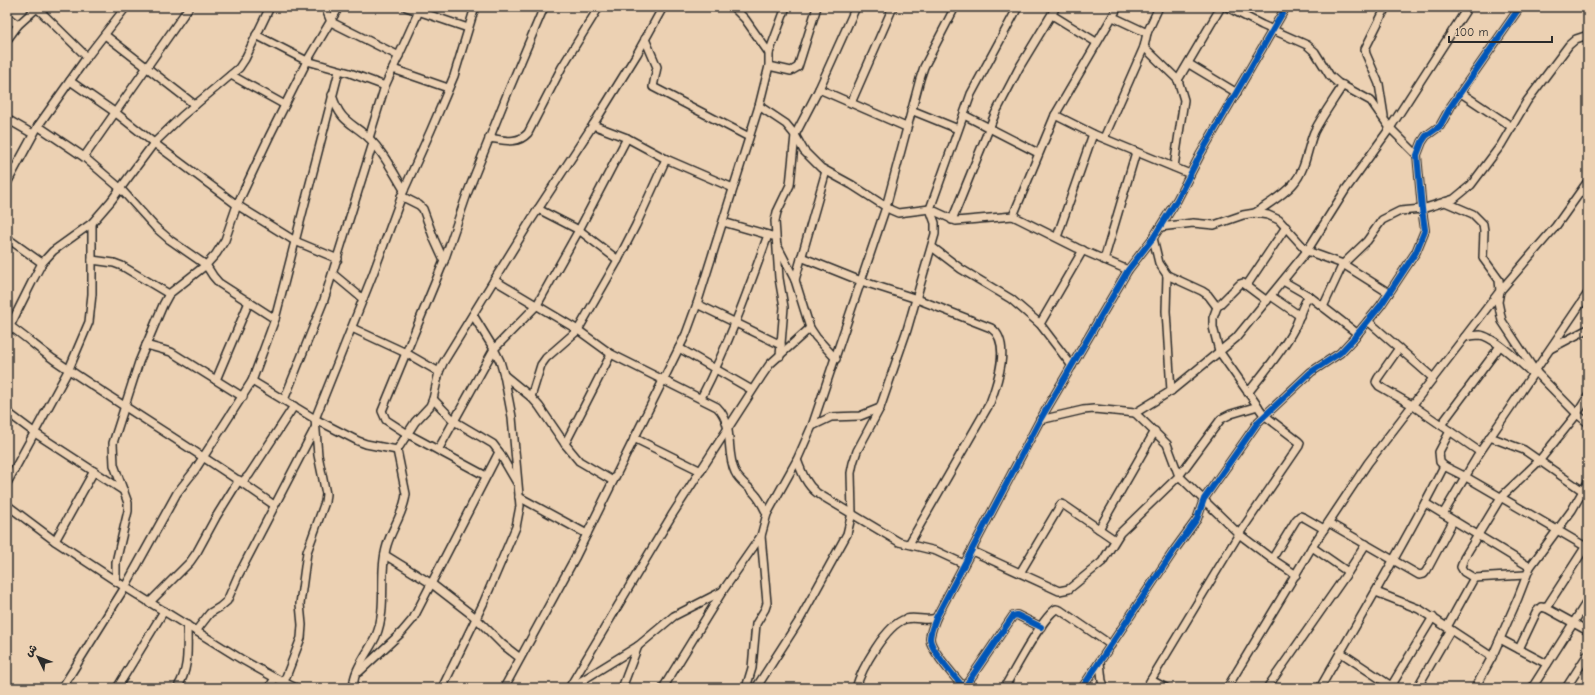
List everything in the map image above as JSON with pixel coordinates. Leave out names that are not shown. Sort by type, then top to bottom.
[{"type":"street","points":[[7,40],[18,25],[37,7],[87,57]]},
{"type":"street","points":[[7,183],[38,126],[87,57],[126,7]]},
{"type":"street","points":[[84,157],[148,68],[189,7]]},
{"type":"street","points":[[270,7],[245,59],[239,68],[195,105],[154,143],[111,201],[92,223],[53,251],[42,263],[8,327],[124,406],[241,481],[274,505]]},
{"type":"street","points":[[325,7],[331,22],[399,56]]},
{"type":"street","points":[[116,581],[116,562],[128,511],[128,503],[114,465],[113,443],[124,406],[146,345],[163,304],[169,294],[206,265],[216,254],[225,240],[237,205],[285,105],[307,61],[339,7]]},
{"type":"street","points":[[406,7],[468,28]]},
{"type":"street","points":[[284,682],[301,638],[302,625],[300,604],[307,552],[325,502],[326,494],[319,465],[315,419],[352,328],[403,193],[454,76],[475,7]]},
{"type":"street","points":[[486,476],[406,433],[386,420],[382,411],[444,261],[467,194],[489,138],[544,7]]},
{"type":"street","points":[[489,138],[518,141],[528,133],[562,67],[599,7]]},
{"type":"street","points":[[354,688],[355,676],[376,636],[381,620],[386,546],[403,511],[406,500],[397,450],[406,433],[430,406],[439,372],[538,209],[593,125],[646,39],[663,7]]},
{"type":"street","points":[[733,7],[744,19],[769,53]]},
{"type":"street","points":[[504,688],[576,556],[686,334],[697,304],[759,106],[768,66],[769,53],[786,7]]},
{"type":"street","points":[[768,66],[791,71],[798,67],[817,7]]},
{"type":"street","points":[[780,356],[784,307],[779,278],[775,221],[777,212],[790,185],[795,135],[819,89],[856,7]]},
{"type":"street","points":[[851,103],[893,7]]},
{"type":"street","points":[[663,688],[722,592],[761,536],[767,514],[797,460],[812,426],[836,359],[886,207],[906,127],[924,67],[955,7]]},
{"type":"street","points":[[756,688],[798,621],[844,541],[852,513],[851,473],[853,463],[880,408],[917,299],[932,247],[935,234],[935,223],[930,209],[971,94],[1018,7]]},
{"type":"street","points":[[952,220],[989,128],[1020,68],[1056,7]]},
{"type":"street","points":[[1013,216],[1055,115],[1096,42],[1118,7]]},
{"type":"street","points":[[1104,138],[1144,47],[1147,33],[1160,7]]},
{"type":"street","points":[[1178,80],[1189,64],[1221,7]]},
{"type":"street","points":[[1227,7],[1257,23],[1274,29],[1307,46],[1315,52],[1330,76],[1371,101],[1390,128],[1417,155]]},
{"type":"street","points":[[1041,627],[1017,615],[1013,616],[964,688],[932,646],[930,639],[936,618],[1040,420],[1128,270],[1153,238],[1177,200],[1200,155],[1286,7]]},
{"type":"street","points":[[1384,119],[1379,84],[1365,49],[1386,7]]},
{"type":"street","points":[[1040,420],[1083,410],[1094,409],[1136,413],[1171,391],[1236,338],[1307,251],[1346,189],[1390,128],[1468,7]]},
{"type":"street","points":[[1082,688],[1172,552],[1197,520],[1204,499],[1264,415],[1311,372],[1340,353],[1358,334],[1389,293],[1416,252],[1425,230],[1417,155],[1426,136],[1440,126],[1520,7]]},
{"type":"street","points":[[284,400],[324,300],[338,259],[385,86],[419,11]]},
{"type":"street","points":[[1052,15],[1096,42]]},
{"type":"street","points":[[7,17],[18,25]]},
{"type":"street","points":[[1113,17],[1147,33]]},
{"type":"street","points":[[105,35],[195,105]]},
{"type":"street","points":[[256,35],[307,61],[385,86]]},
{"type":"street","points":[[1323,307],[1343,264],[1367,241],[1382,220],[1400,211],[1422,209],[1454,199],[1471,185],[1501,145],[1527,101],[1569,45],[1576,39],[1588,35]]},
{"type":"street","points":[[646,39],[657,67],[653,87],[749,137]]},
{"type":"street","points":[[1144,47],[1178,80],[1184,100],[1174,167]]},
{"type":"street","points":[[1189,64],[1237,93]]},
{"type":"street","points":[[393,69],[448,88]]},
{"type":"street","points":[[62,688],[125,587],[177,493],[203,458],[252,381],[275,318],[339,71]]},
{"type":"street","points":[[231,75],[285,105]]},
{"type":"street","points":[[70,81],[116,112],[154,143],[237,205],[295,241],[338,259]]},
{"type":"street","points":[[1255,213],[1288,190],[1294,183],[1300,174],[1319,123],[1343,85]]},
{"type":"street","points":[[819,89],[906,127]]},
{"type":"street","points":[[1461,93],[1512,126]]},
{"type":"street","points":[[332,95],[335,105],[346,121],[371,141],[384,156],[403,193],[423,209],[444,261]]},
{"type":"street","points":[[759,106],[786,124],[795,135],[804,151],[817,165],[898,213],[930,209],[956,221],[1013,216],[1128,270]]},
{"type":"street","points":[[911,110],[958,129]]},
{"type":"street","points":[[964,115],[1038,153]]},
{"type":"street","points":[[1055,115],[1093,134],[1190,174]]},
{"type":"street","points":[[7,119],[33,134]]},
{"type":"street","points":[[593,125],[626,138],[666,159],[733,188]]},
{"type":"street","points":[[38,126],[84,157],[120,188],[155,227],[170,240],[206,265],[219,283],[275,318]]},
{"type":"street","points":[[1057,237],[1093,134]]},
{"type":"street","points":[[438,450],[494,349],[537,305],[579,230],[626,138]]},
{"type":"street","points":[[1104,260],[1136,152]]},
{"type":"street","points":[[531,397],[541,365],[546,358],[578,330],[618,260],[636,225],[666,159]]},
{"type":"street","points":[[795,280],[826,171]]},
{"type":"street","points":[[1227,688],[1312,547],[1368,463],[1500,291],[1556,226],[1588,181]]},
{"type":"street","points":[[1445,202],[1473,214],[1483,224],[1483,258],[1498,280],[1500,291],[1498,302],[1502,321],[1534,372]]},
{"type":"street","points":[[538,209],[579,230],[618,260]]},
{"type":"street","points":[[1160,227],[1193,223],[1214,225],[1243,215],[1255,213],[1268,215],[1279,220],[1307,251],[1343,264],[1389,293]]},
{"type":"street","points":[[723,222],[768,235],[776,240],[795,280],[810,328],[836,359]]},
{"type":"street","points":[[7,483],[69,369],[90,316],[92,294],[92,223]]},
{"type":"street","points":[[1247,286],[1286,227]]},
{"type":"street","points":[[702,398],[736,323],[768,235]]},
{"type":"street","points":[[7,238],[42,263]]},
{"type":"street","points":[[1153,238],[1159,263],[1167,275],[1202,291],[1217,307]]},
{"type":"street","points":[[932,247],[961,268],[1011,299],[1040,324],[1072,366]]},
{"type":"street","points":[[1040,324],[1083,250]]},
{"type":"street","points":[[801,257],[861,281],[917,299],[991,328],[996,331],[1000,338],[1002,348],[996,388],[990,403],[908,544]]},
{"type":"street","points":[[92,260],[114,263],[122,266],[169,294]]},
{"type":"street","points":[[333,274],[363,299]]},
{"type":"street","points":[[1167,275],[1166,311],[1171,391]]},
{"type":"street","points":[[494,280],[578,330],[611,354],[662,380],[702,398],[717,407],[723,413],[728,426],[735,472],[739,478],[754,492],[767,514]]},
{"type":"street","points":[[1283,281],[1309,296],[1358,334]]},
{"type":"street","points":[[1146,688],[1239,534],[1300,443],[1264,415],[1220,352],[1212,318],[1217,307],[1240,284],[1243,283],[1300,316]]},
{"type":"street","points":[[1443,514],[1480,452],[1588,293]]},
{"type":"street","points":[[1248,392],[1286,342],[1300,316],[1303,304],[1309,296]]},
{"type":"street","points":[[216,380],[249,302]]},
{"type":"street","points":[[697,304],[781,345]]},
{"type":"street","points":[[442,688],[476,618],[519,517],[519,486],[512,417],[504,375],[500,361],[494,349],[473,315]]},
{"type":"street","points":[[1368,321],[1433,378]]},
{"type":"street","points":[[352,328],[406,353],[439,372]]},
{"type":"street","points":[[569,688],[672,515],[752,390],[770,364],[810,328]]},
{"type":"street","points":[[1550,349],[1588,329]]},
{"type":"street","points":[[1465,337],[1480,335],[1487,337],[1500,346],[1534,372],[1588,423]]},
{"type":"street","points":[[146,345],[171,352],[243,397]]},
{"type":"street","points":[[1441,425],[1500,346]]},
{"type":"street","points":[[679,348],[752,390]]},
{"type":"street","points":[[1399,348],[1378,378],[1376,382],[1379,386],[1412,405],[1480,452]]},
{"type":"street","points":[[565,444],[611,354]]},
{"type":"street","points":[[504,375],[531,397],[539,406],[565,444],[579,461],[613,481]]},
{"type":"street","points":[[252,381],[315,419],[366,444],[397,450]]},
{"type":"street","points":[[1526,575],[1474,578],[1464,572],[1461,567],[1464,558],[1477,534],[1501,497],[1539,460],[1577,414],[1588,396]]},
{"type":"street","points":[[433,399],[454,422],[487,440],[499,452],[519,486]]},
{"type":"street","points":[[149,603],[190,562],[216,517],[241,481],[249,475],[294,406]]},
{"type":"street","points":[[972,550],[1059,590],[1069,589],[1102,562],[1115,540],[1125,528],[1179,476],[1221,420],[1231,414],[1258,406]]},
{"type":"street","points":[[812,426],[831,417],[860,416],[880,408]]},
{"type":"street","points":[[7,412],[35,433],[124,491]]},
{"type":"street","points":[[1136,413],[1167,444],[1179,476],[1239,534],[1272,559],[1296,574]]},
{"type":"street","points":[[196,631],[210,613],[227,601],[274,505],[316,427]]},
{"type":"street","points":[[1099,529],[1155,431]]},
{"type":"street","points":[[1450,431],[1439,452],[1440,462],[1444,466],[1466,476],[1587,547],[1546,608]]},
{"type":"street","points":[[1490,437],[1524,450],[1583,491]]},
{"type":"street","points":[[634,438],[701,471]]},
{"type":"street","points":[[355,676],[402,632],[413,619],[499,452]]},
{"type":"street","points":[[797,460],[805,479],[810,487],[817,493],[890,537],[908,544],[936,551],[964,564]]},
{"type":"street","points":[[1320,688],[1394,560],[1444,466]]},
{"type":"street","points":[[55,541],[94,471]]},
{"type":"street","points":[[1475,688],[1492,658],[1530,567],[1558,529],[1588,482]]},
{"type":"street","points":[[519,496],[587,534]]},
{"type":"street","points":[[1425,503],[1530,567]]},
{"type":"street","points":[[1020,573],[1061,504],[1115,540]]},
{"type":"street","points":[[7,505],[55,541],[149,603],[275,678],[296,688]]},
{"type":"street","points":[[1272,559],[1300,516],[1327,526],[1366,544],[1419,575],[1424,574],[1453,521]]},
{"type":"street","points":[[746,688],[752,668],[756,624],[767,603],[761,536]]},
{"type":"street","points":[[1267,688],[1366,544]]},
{"type":"street","points":[[1312,547],[1348,572]]},
{"type":"street","points":[[385,555],[432,584],[476,618],[502,644],[520,658]]},
{"type":"street","points":[[1417,688],[1474,578]]},
{"type":"street","points":[[569,688],[638,646],[674,616],[722,592]]},
{"type":"street","points":[[1376,592],[1420,609],[1492,658]]},
{"type":"street","points":[[1532,688],[1588,600]]},
{"type":"street","points":[[1519,649],[1537,611],[1541,607],[1546,608],[1588,631]]},
{"type":"street","points":[[1004,688],[1041,627],[1056,609],[1060,610],[1111,645]]},
{"type":"street","points":[[117,688],[164,611]]},
{"type":"street","points":[[1340,652],[1390,687],[1432,617]]},
{"type":"street","points":[[856,688],[863,670],[872,654],[886,635],[901,621],[913,618],[925,621],[936,618]]},
{"type":"street","points":[[177,688],[185,674],[187,625]]},
{"type":"street","points":[[1500,639],[1547,664]]},
{"type":"street","points":[[622,688],[638,646]]},
{"type":"street","points":[[1566,688],[1588,654]]},
{"type":"street","points":[[1100,662],[1102,681],[1105,688]]},
{"type":"street","points":[[269,688],[275,678]]},
{"type":"street","points":[[1151,680],[1166,688]]},
{"type":"cycle path","points":[[1041,627],[1017,615],[1013,616],[964,688],[939,657],[931,644],[930,639],[931,631],[936,618],[1040,420],[1128,270],[1153,238],[1177,200],[1200,155],[1286,7]]},
{"type":"cycle path","points":[[1082,688],[1173,552],[1197,519],[1204,499],[1258,422],[1311,372],[1340,353],[1354,338],[1381,305],[1416,252],[1425,230],[1417,155],[1422,142],[1426,136],[1440,126],[1451,106],[1520,7]]}]
